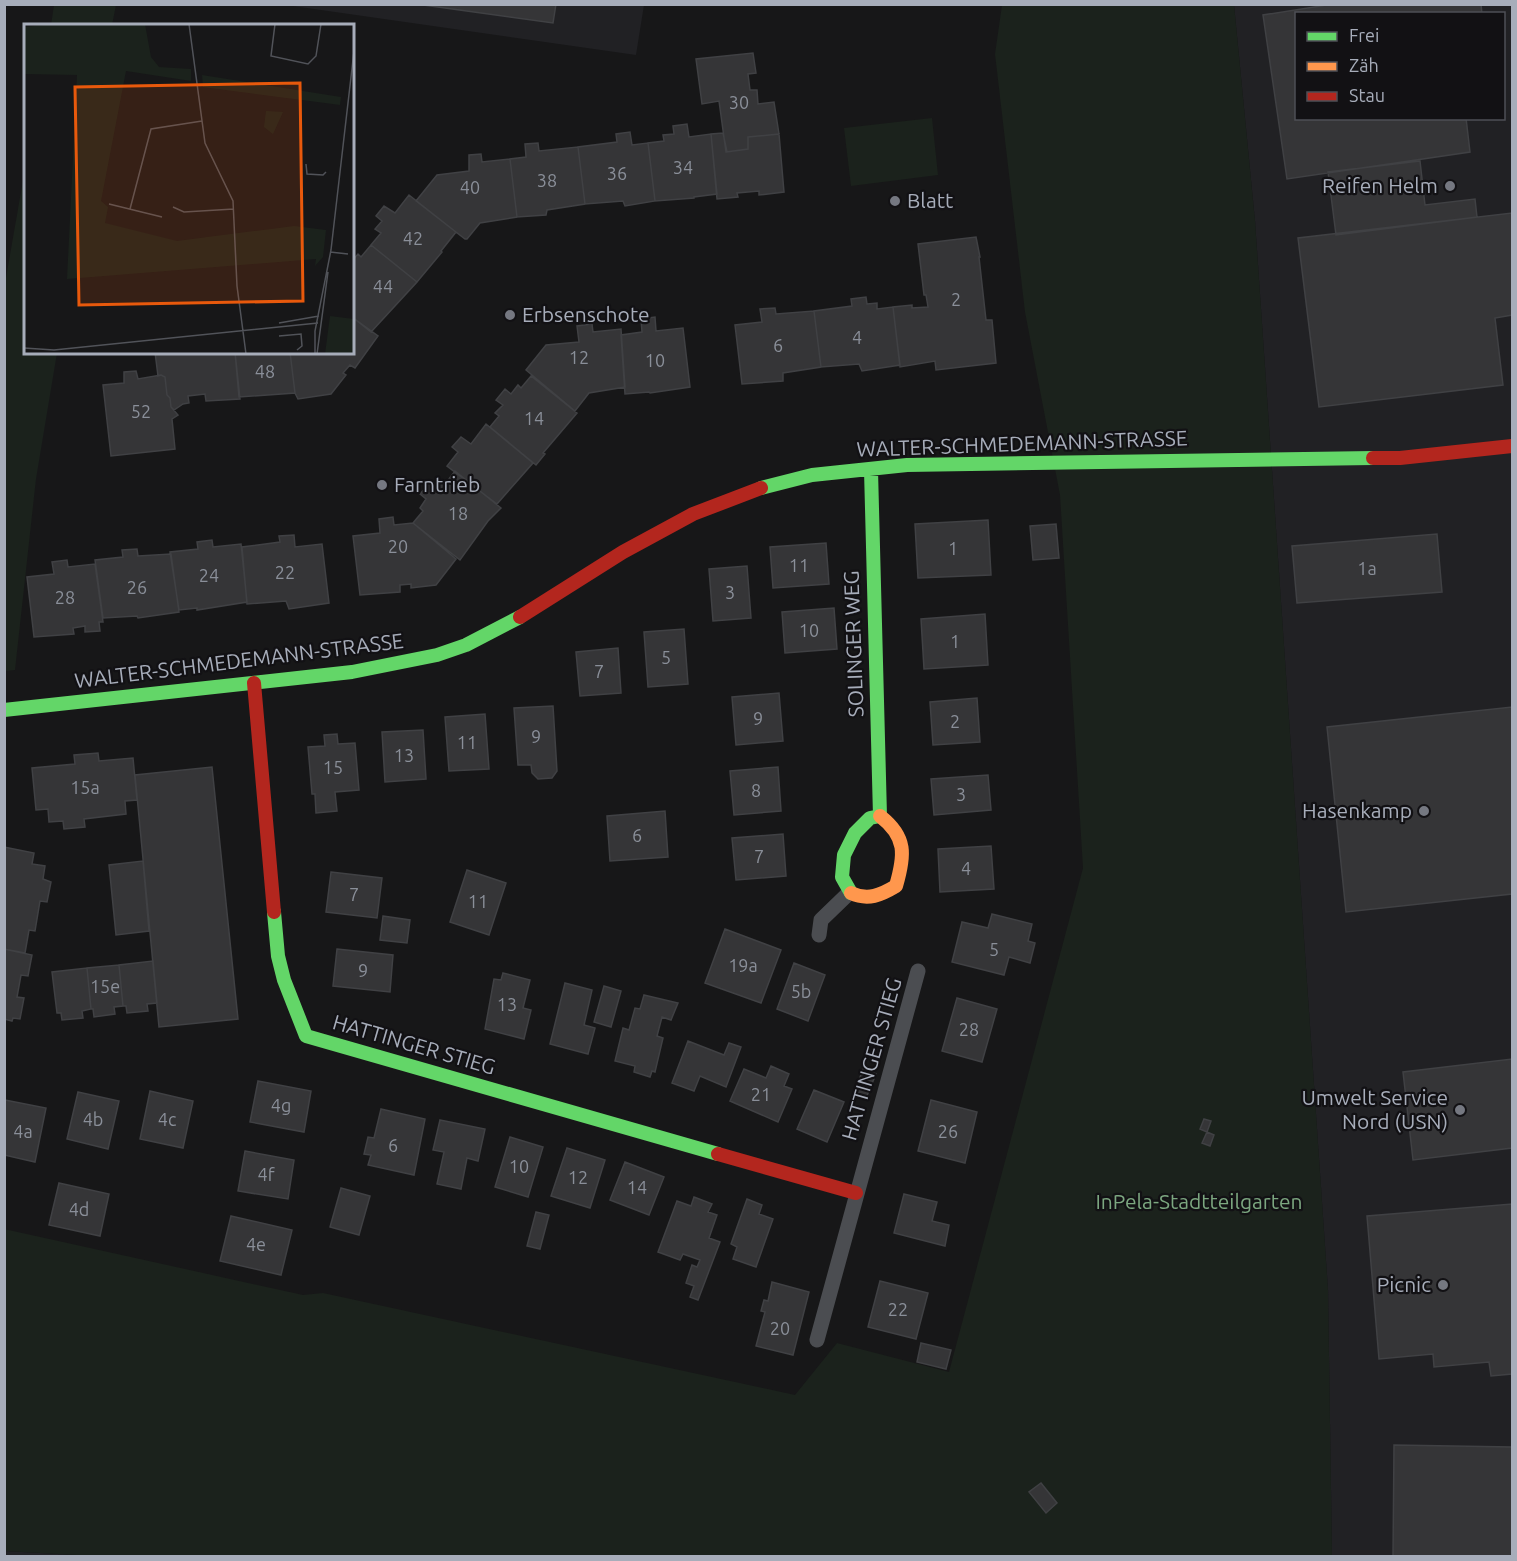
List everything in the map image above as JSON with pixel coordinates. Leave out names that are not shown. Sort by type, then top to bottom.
[{"type":"street","name":"WALTER-SCHMEDEMANN-STRASSE","points":[[4,710],[352,672],[437,655],[466,645],[518,618],[623,552],[693,514],[722,501],[782,481],[812,474],[907,465],[1400,458],[1512,446]]},
{"type":"street","name":"SOLINGER WEG","points":[[871,470],[880,816]]},
{"type":"street","name":"HATTINGER STIEG","points":[[254,683],[278,956],[284,980],[306,1036],[856,1192]]},
{"type":"street","points":[[880,816],[898,831],[902,849],[901,871],[896,886],[878,897],[868,899],[850,892],[842,877],[844,855],[855,833],[870,818],[880,816]]},
{"type":"lane","points":[[819,935],[821,920],[850,892]]},
{"type":"lane","name":"HATTINGER STIEG","points":[[817,1340],[918,972]]},
{"type":"shaded area","points":[[286,5],[644,5],[636,55]]},
{"type":"shaded area","points":[[1234,5],[1512,5],[1512,1556],[1332,1556],[1328,1290],[1255,221]]},
{"type":"shaded area","points":[[5,1551],[93,1556],[5,1556]]},
{"type":"green space","points":[[54,5],[116,5],[112,24],[51,24]]},
{"type":"green space","name":"InPela-Stadtteilgarten","points":[[1002,5],[1234,5],[1255,221],[1328,1290],[1332,1556],[93,1556],[5,1551],[4,1229],[303,1295],[323,1293],[795,1395],[837,1343],[949,1372],[1083,868],[1060,495],[1025,312],[995,54]]},
{"type":"green space","points":[[932,118],[938,175],[851,186],[844,128]]},
{"type":"green space","points":[[24,175],[24,354],[57,354],[36,479],[15,670],[5,671],[4,289]]},
{"type":"building","points":[[416,4],[556,4],[553,23]]},
{"type":"building","points":[[1333,4],[1481,4],[1482,12],[1295,12],[1295,120],[1466,120],[1470,152],[1287,179],[1263,15]]},
{"type":"building","points":[[753,53],[756,73],[748,74],[750,90],[757,90],[758,104],[774,102],[779,134],[748,137],[748,149],[726,152],[719,101],[702,104],[696,59]]},
{"type":"building","points":[[687,124],[689,137],[711,134],[717,194],[655,201],[648,143],[664,141],[663,135],[674,134],[673,126]]},
{"type":"building","points":[[630,132],[632,145],[648,143],[655,201],[625,206],[623,201],[585,204],[578,147],[617,142],[616,134]]},
{"type":"building","points":[[723,133],[727,152],[748,149],[748,137],[779,134],[784,192],[759,195],[759,191],[737,193],[738,197],[717,199],[711,134]]},
{"type":"building","points":[[538,143],[539,151],[578,147],[585,204],[547,210],[546,215],[517,217],[510,159],[526,157],[525,144]]},
{"type":"building","points":[[481,154],[482,162],[510,159],[517,217],[480,223],[465,239],[416,201],[437,175],[469,171],[469,155]]},
{"type":"building","points":[[1420,161],[1425,205],[1475,199],[1477,217],[1336,235],[1328,172]]},
{"type":"building","points":[[409,195],[456,232],[417,282],[371,245],[381,233],[375,229],[382,221],[376,216],[384,206],[395,213]]},
{"type":"building","points":[[1512,213],[1512,315],[1495,318],[1503,385],[1319,407],[1298,238]]},
{"type":"building","points":[[976,237],[986,320],[992,320],[996,363],[936,370],[935,361],[900,367],[893,307],[912,305],[912,308],[928,307],[926,295],[924,295],[918,244]]},
{"type":"building","points":[[371,245],[417,282],[371,332],[354,319],[354,259],[358,254],[361,257]]},
{"type":"building","points":[[866,297],[867,304],[877,303],[877,309],[893,307],[900,365],[862,371],[859,364],[821,367],[814,311],[852,306],[851,299]]},
{"type":"building","points":[[775,308],[776,314],[814,311],[821,367],[783,373],[783,381],[742,384],[735,325],[762,322],[760,309]]},
{"type":"building","points":[[655,317],[656,331],[683,328],[690,387],[625,394],[621,335],[642,332],[641,319]]},
{"type":"building","points":[[354,318],[378,336],[355,368],[350,365],[343,373],[346,375],[331,394],[298,399],[295,393],[290,354],[354,354]]},
{"type":"building","points":[[592,324],[593,332],[621,329],[625,387],[589,393],[575,411],[526,370],[546,345],[579,342],[577,326]]},
{"type":"building","points":[[155,354],[235,354],[240,399],[206,401],[205,394],[188,396],[189,403],[174,410],[167,395],[165,377],[158,376]]},
{"type":"building","points":[[235,354],[290,354],[295,393],[239,397]]},
{"type":"building","points":[[136,371],[138,379],[161,375],[165,377],[171,407],[178,415],[172,419],[175,449],[111,456],[103,385],[124,383],[124,372]]},
{"type":"building","points":[[531,376],[577,413],[543,453],[545,454],[536,465],[490,427],[499,416],[495,413],[503,405],[496,400],[505,389],[511,394],[518,385],[521,388]]},
{"type":"building","points":[[486,424],[533,463],[497,504],[447,466],[458,452],[452,447],[461,437],[471,444]]},
{"type":"building","points":[[455,471],[501,508],[488,521],[460,560],[413,523],[423,511],[420,508],[426,499],[420,494],[429,484],[435,489],[442,480],[446,483]]},
{"type":"building","points":[[393,517],[394,525],[413,523],[456,559],[436,585],[411,588],[411,584],[400,585],[400,592],[360,595],[353,536],[380,533],[379,519]]},
{"type":"building","points":[[988,520],[991,575],[918,578],[915,524]]},
{"type":"building","points":[[1056,524],[1059,558],[1033,560],[1030,526]]},
{"type":"building","points":[[1437,534],[1442,592],[1297,603],[1292,546]]},
{"type":"building","points":[[294,535],[295,547],[322,544],[329,603],[289,609],[286,601],[247,604],[242,547],[280,542],[279,536]]},
{"type":"building","points":[[212,540],[213,547],[241,544],[247,602],[197,610],[197,608],[179,610],[170,552],[198,549],[197,542]]},
{"type":"building","points":[[826,543],[829,584],[773,588],[770,547]]},
{"type":"building","points":[[137,549],[138,556],[171,554],[179,612],[138,618],[137,616],[103,618],[95,560],[123,557],[122,550]]},
{"type":"building","points":[[67,560],[68,567],[95,564],[103,622],[99,622],[100,631],[85,632],[85,626],[73,628],[74,634],[34,637],[27,577],[54,574],[52,562]]},
{"type":"building","points":[[747,566],[751,618],[713,621],[709,569]]},
{"type":"building","points":[[834,608],[837,649],[785,653],[782,612]]},
{"type":"building","points":[[985,614],[988,665],[924,669],[921,619]]},
{"type":"building","points":[[684,629],[688,684],[648,687],[644,632]]},
{"type":"building","points":[[618,648],[621,693],[580,696],[576,652]]},
{"type":"building","points":[[779,693],[783,741],[736,745],[732,697]]},
{"type":"building","points":[[977,698],[980,742],[933,745],[930,702]]},
{"type":"building","points":[[553,706],[557,771],[552,778],[538,779],[532,773],[531,765],[518,765],[514,708]]},
{"type":"building","name":"Hasenkamp","points":[[1512,707],[1512,894],[1346,912],[1327,727]]},
{"type":"building","points":[[485,714],[489,769],[449,771],[445,717]]},
{"type":"building","points":[[423,730],[426,779],[385,782],[382,732]]},
{"type":"building","points":[[337,734],[338,744],[355,743],[359,790],[335,792],[337,811],[316,813],[308,747],[325,746],[324,735]]},
{"type":"building","points":[[98,753],[99,761],[133,758],[137,800],[125,801],[126,814],[84,819],[85,827],[64,829],[63,821],[49,822],[48,809],[36,810],[32,768],[75,764],[74,755]]},
{"type":"building","points":[[212,767],[238,1019],[159,1027],[135,775]]},
{"type":"building","points":[[778,767],[781,811],[734,815],[730,771]]},
{"type":"building","points":[[988,775],[991,810],[934,815],[931,779]]},
{"type":"building","points":[[665,811],[668,857],[610,861],[607,816]]},
{"type":"building","points":[[783,834],[786,876],[736,880],[732,838]]},
{"type":"building","points":[[991,846],[994,889],[940,892],[938,849]]},
{"type":"building","points":[[4,847],[34,853],[32,864],[45,866],[43,879],[51,882],[47,902],[40,901],[35,931],[29,930],[25,953],[4,949]]},
{"type":"building","points":[[143,861],[149,931],[116,935],[109,865]]},
{"type":"building","points":[[467,870],[506,883],[489,935],[450,922]]},
{"type":"building","points":[[331,872],[382,878],[377,918],[326,912]]},
{"type":"building","points":[[992,914],[1032,924],[1028,941],[1035,943],[1030,963],[1009,957],[1004,975],[952,962],[962,922],[988,928]]},
{"type":"building","points":[[383,916],[410,920],[407,943],[380,940]]},
{"type":"building","points":[[725,929],[781,950],[761,1003],[705,983]]},
{"type":"building","points":[[4,949],[32,955],[28,976],[21,975],[17,997],[24,998],[20,1019],[13,1018],[12,1021],[4,1019]]},
{"type":"building","points":[[337,949],[393,955],[390,992],[333,986]]},
{"type":"building","points":[[153,961],[157,1003],[147,1004],[148,1011],[127,1013],[126,1006],[123,1006],[119,965]]},
{"type":"building","points":[[794,963],[825,975],[808,1021],[777,1009]]},
{"type":"building","points":[[119,965],[123,1006],[114,1007],[115,1014],[94,1017],[93,1009],[91,1009],[87,968]]},
{"type":"building","points":[[87,968],[91,1009],[82,1011],[83,1018],[62,1020],[61,1013],[57,1013],[52,972]]},
{"type":"building","points":[[503,973],[530,980],[523,1008],[531,1010],[524,1039],[485,1029],[494,979],[501,980]]},
{"type":"building","points":[[565,983],[592,990],[584,1025],[595,1028],[588,1054],[550,1044]]},
{"type":"building","points":[[604,986],[621,991],[611,1027],[594,1022]]},
{"type":"building","points":[[644,995],[678,1003],[671,1020],[662,1017],[657,1036],[663,1038],[655,1072],[652,1071],[650,1077],[634,1072],[635,1066],[615,1061],[623,1028],[629,1030],[635,1008],[640,1009]]},
{"type":"building","points":[[957,998],[997,1009],[982,1062],[942,1051]]},
{"type":"building","points":[[688,1041],[724,1055],[729,1043],[741,1047],[726,1087],[700,1076],[694,1091],[672,1083]]},
{"type":"building","name":"Umwelt Service Nord (USN)","points":[[1512,1059],[1512,1148],[1413,1160],[1403,1072]]},
{"type":"building","points":[[771,1066],[789,1074],[784,1086],[792,1089],[778,1122],[730,1101],[744,1069],[766,1078]]},
{"type":"building","points":[[863,1069],[876,1074],[866,1098],[854,1094]]},
{"type":"building","points":[[258,1081],[311,1091],[304,1132],[250,1122]]},
{"type":"building","points":[[814,1090],[844,1102],[827,1142],[797,1129]]},
{"type":"building","points":[[150,1091],[193,1101],[183,1148],[140,1139]]},
{"type":"building","points":[[78,1092],[119,1101],[108,1149],[67,1139]]},
{"type":"building","points":[[5,1100],[46,1108],[35,1162],[4,1155]]},
{"type":"building","points":[[931,1100],[977,1112],[965,1163],[918,1151]]},
{"type":"building","points":[[381,1109],[425,1119],[414,1175],[368,1165],[371,1155],[364,1154],[368,1137],[374,1138]]},
{"type":"building","points":[[1204,1119],[1211,1121],[1207,1132],[1200,1129]]},
{"type":"building","points":[[440,1120],[485,1129],[478,1161],[467,1158],[461,1189],[437,1184],[444,1152],[433,1150]]},
{"type":"building","points":[[1207,1132],[1214,1135],[1210,1146],[1202,1143]]},
{"type":"building","points":[[510,1137],[543,1147],[528,1197],[495,1187]]},
{"type":"building","points":[[567,1148],[605,1160],[590,1208],[551,1196]]},
{"type":"building","points":[[245,1151],[294,1160],[288,1199],[238,1191]]},
{"type":"building","points":[[625,1162],[664,1177],[649,1215],[610,1200]]},
{"type":"building","points":[[59,1183],[109,1194],[100,1236],[49,1225]]},
{"type":"building","points":[[341,1188],[370,1196],[359,1235],[330,1227]]},
{"type":"building","points":[[904,1194],[937,1202],[932,1221],[949,1225],[945,1246],[894,1233]]},
{"type":"building","points":[[694,1197],[712,1204],[708,1212],[717,1215],[709,1238],[720,1242],[698,1300],[690,1297],[694,1286],[686,1283],[692,1265],[697,1267],[700,1260],[683,1254],[680,1260],[658,1252],[677,1201],[691,1206]]},
{"type":"building","points":[[747,1199],[762,1205],[759,1214],[773,1219],[756,1267],[733,1259],[737,1247],[731,1244]]},
{"type":"building","name":"Picnic","points":[[1512,1204],[1512,1374],[1491,1376],[1489,1362],[1434,1367],[1433,1354],[1379,1359],[1367,1216]]},
{"type":"building","points":[[536,1212],[549,1215],[540,1249],[527,1246]]},
{"type":"building","points":[[231,1216],[292,1230],[281,1275],[220,1261]]},
{"type":"building","points":[[880,1281],[928,1293],[916,1339],[868,1327]]},
{"type":"building","points":[[772,1282],[809,1292],[793,1355],[756,1346],[765,1312],[761,1311],[764,1300],[768,1301]]},
{"type":"building","points":[[921,1343],[951,1350],[946,1369],[917,1362]]},
{"type":"building","points":[[1394,1445],[1512,1447],[1512,1556],[1393,1556]]},
{"type":"building","points":[[1041,1483],[1057,1503],[1046,1513],[1029,1492]]},
{"type":"traffic: fast","points":[[761,488],[812,475],[907,465],[1373,458]]},
{"type":"traffic: fast","points":[[851,893],[842,877],[844,855],[855,833],[870,818],[880,816],[871,470]]},
{"type":"traffic: fast","points":[[4,710],[352,672],[437,655],[466,645],[520,617]]},
{"type":"traffic: fast","points":[[274,912],[278,956],[284,980],[306,1036],[718,1154]]},
{"type":"traffic: slow","points":[[851,893],[869,897],[896,886],[902,847],[895,831],[880,816]]},
{"type":"traffic: jam","points":[[1373,458],[1400,458],[1512,446]]},
{"type":"traffic: jam","points":[[520,617],[623,552],[693,514],[761,488]]},
{"type":"traffic: jam","points":[[254,683],[274,912]]},
{"type":"traffic: jam","points":[[718,1154],[856,1193]]},
{"type":"place","name":"Reifen Helm","points":[[1450,186]]},
{"type":"place","name":"Blatt","points":[[895,201]]},
{"type":"place","name":"Erbsenschote","points":[[510,315]]},
{"type":"place","name":"Farntrieb","points":[[382,485]]},
{"type":"place","name":"Hasenkamp","points":[[1424,811]]},
{"type":"place","name":"Umwelt Service Nord (USN)","points":[[1460,1110]]},
{"type":"place","name":"Picnic","points":[[1443,1285]]}]
